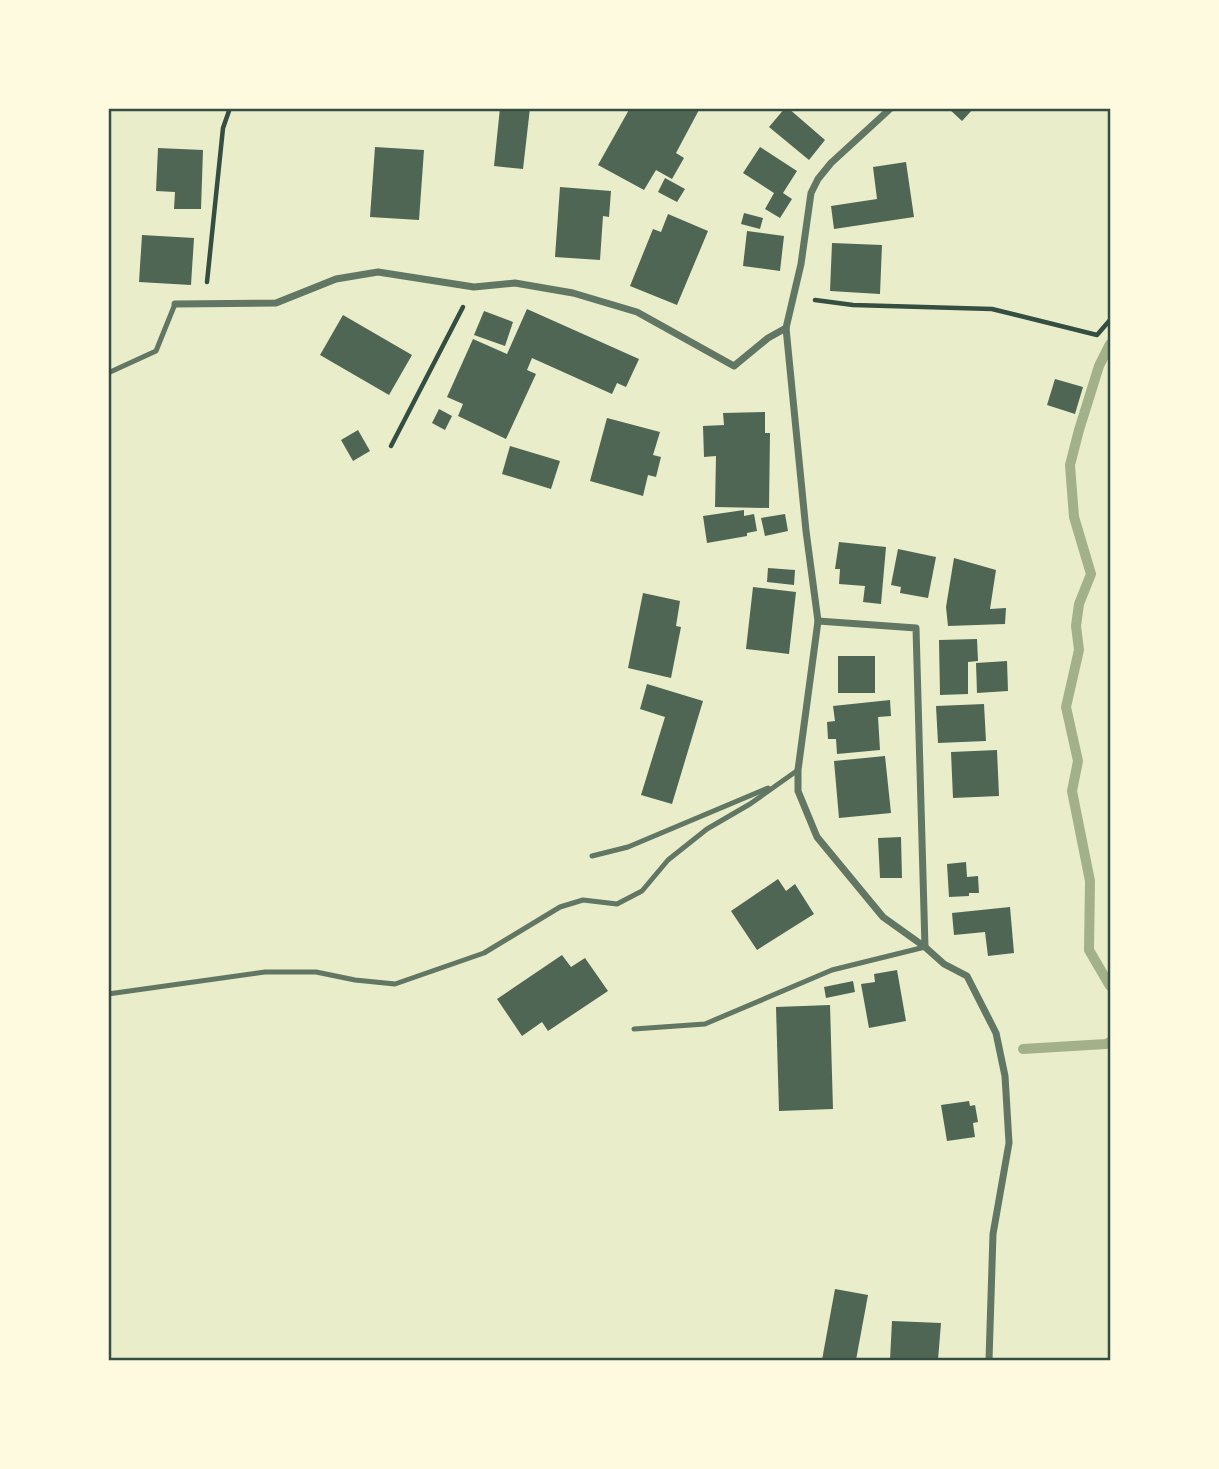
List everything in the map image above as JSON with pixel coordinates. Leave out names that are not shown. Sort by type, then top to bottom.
[{"type":"street","points":[[891,108],[831,163],[811,193],[801,264],[786,328],[806,531],[818,621],[798,770],[798,791],[817,836],[883,917],[944,964],[967,976],[996,1033],[1004,1076],[1009,1143],[993,1234],[989,1360]]},
{"type":"street","points":[[175,304],[276,303],[336,279],[378,272],[474,287],[515,283],[573,293],[637,312],[734,366],[768,338],[786,328]]},
{"type":"street","points":[[818,621],[916,628],[925,947]]},
{"type":"lane","points":[[108,373],[156,351],[175,304]]},
{"type":"lane","points":[[108,994],[265,972],[316,972],[395,984],[484,953],[560,907],[583,900],[617,904],[642,891],[668,860],[707,829],[750,804],[798,770]]},
{"type":"lane","points":[[592,856],[628,847],[777,784]]},
{"type":"lane","points":[[634,1029],[705,1024],[832,970],[925,947]]},
{"type":"path","points":[[205,304],[223,128],[230,108]]},
{"type":"path","points":[[793,297],[853,306],[992,309],[1097,335],[1111,320]]},
{"type":"path","points":[[391,446],[456,320]]},
{"type":"building","points":[[500,108],[530,108],[523,169],[494,166]]},
{"type":"building","points":[[630,108],[700,108],[676,153],[684,158],[672,179],[656,170],[644,190],[598,165]]},
{"type":"building","points":[[785,108],[825,140],[809,160],[769,127]]},
{"type":"building","points":[[948,108],[974,108],[962,121]]},
{"type":"building","points":[[375,147],[424,150],[419,220],[370,217]]},
{"type":"building","points":[[760,147],[797,171],[783,193],[792,199],[780,218],[765,209],[774,193],[743,173]]},
{"type":"building","points":[[158,148],[203,150],[201,209],[174,209],[175,192],[156,191]]},
{"type":"building","points":[[906,162],[914,217],[834,229],[831,206],[877,199],[873,167]]},
{"type":"building","points":[[665,178],[685,189],[677,202],[658,192]]},
{"type":"building","points":[[560,187],[611,191],[609,217],[603,216],[600,260],[555,257]]},
{"type":"building","points":[[744,213],[763,218],[760,229],[741,224]]},
{"type":"building","points":[[668,214],[708,231],[677,305],[630,286],[653,229],[661,232]]},
{"type":"building","points":[[747,231],[784,236],[780,271],[743,266]]},
{"type":"building","points":[[142,235],[194,238],[191,285],[139,282]]},
{"type":"building","points":[[832,243],[882,245],[880,294],[830,291]]},
{"type":"building","points":[[527,309],[639,359],[626,387],[617,383],[612,394],[532,358],[527,370],[536,374],[506,439],[458,416],[463,404],[447,397],[473,339],[507,354]]},
{"type":"building","points":[[484,311],[513,322],[505,346],[474,335]]},
{"type":"building","points":[[343,315],[412,355],[389,395],[320,355]]},
{"type":"building","points":[[1055,379],[1083,387],[1075,414],[1047,405]]},
{"type":"building","points":[[439,409],[452,416],[445,430],[432,423]]},
{"type":"building","points":[[765,412],[765,433],[770,433],[769,508],[715,507],[716,456],[704,457],[703,426],[724,425],[723,413]]},
{"type":"building","points":[[607,418],[660,432],[653,455],[661,457],[656,477],[648,475],[643,496],[590,481]]},
{"type":"building","points":[[358,430],[370,451],[353,461],[341,440]]},
{"type":"building","points":[[510,446],[560,461],[551,489],[502,474]]},
{"type":"building","points":[[744,510],[744,516],[754,514],[757,531],[747,533],[747,536],[707,543],[703,516]]},
{"type":"building","points":[[785,514],[788,531],[765,536],[761,518]]},
{"type":"building","points":[[839,542],[886,547],[881,604],[863,602],[865,586],[839,584],[840,569],[835,569]]},
{"type":"building","points":[[898,549],[936,557],[928,598],[900,593],[901,587],[891,585]]},
{"type":"building","points":[[954,558],[996,570],[990,609],[1006,608],[1005,624],[948,626],[946,607]]},
{"type":"building","points":[[768,568],[795,570],[794,585],[767,582]]},
{"type":"building","points":[[753,587],[796,592],[789,654],[746,649]]},
{"type":"building","points":[[643,593],[680,601],[676,626],[681,627],[671,678],[628,668]]},
{"type":"building","points":[[977,639],[978,661],[968,662],[968,694],[940,695],[939,640]]},
{"type":"building","points":[[838,656],[875,656],[875,693],[838,693]]},
{"type":"building","points":[[1007,661],[1008,691],[977,693],[976,663]]},
{"type":"building","points":[[647,684],[703,701],[672,804],[641,795],[665,717],[640,709]]},
{"type":"building","points":[[890,700],[891,716],[878,717],[880,750],[837,754],[836,739],[828,739],[827,722],[835,721],[833,706]]},
{"type":"building","points":[[984,704],[986,741],[938,743],[936,706]]},
{"type":"building","points":[[997,750],[999,796],[953,798],[951,752]]},
{"type":"building","points":[[885,756],[891,813],[839,818],[834,761]]},
{"type":"building","points":[[901,837],[902,878],[880,878],[878,838]]},
{"type":"building","points":[[966,862],[967,877],[978,876],[979,893],[949,897],[947,864]]},
{"type":"building","points":[[778,879],[786,891],[795,884],[814,914],[757,950],[731,911]]},
{"type":"building","points":[[1010,907],[1014,953],[988,956],[985,932],[954,935],[952,913]]},
{"type":"building","points":[[562,955],[571,967],[585,958],[608,991],[548,1031],[542,1022],[522,1036],[497,999]]},
{"type":"building","points":[[897,970],[906,1021],[869,1028],[861,984],[875,982],[874,974]]},
{"type":"building","points":[[853,981],[855,992],[826,998],[824,987]]},
{"type":"building","points":[[830,1005],[833,1109],[779,1111],[776,1007]]},
{"type":"building","points":[[969,1101],[970,1106],[975,1105],[978,1122],[973,1123],[975,1137],[947,1141],[941,1105]]},
{"type":"building","points":[[835,1289],[868,1295],[856,1360],[822,1360]]},
{"type":"building","points":[[892,1321],[941,1323],[938,1360],[890,1360]]},
{"type":"waterway","points":[[1110,344],[1099,366],[1070,465],[1074,517],[1091,574],[1079,604],[1076,626],[1079,650],[1066,707],[1078,761],[1072,791],[1090,881],[1089,950],[1110,986]]},
{"type":"waterway","points":[[1023,1049],[1110,1042]]}]
